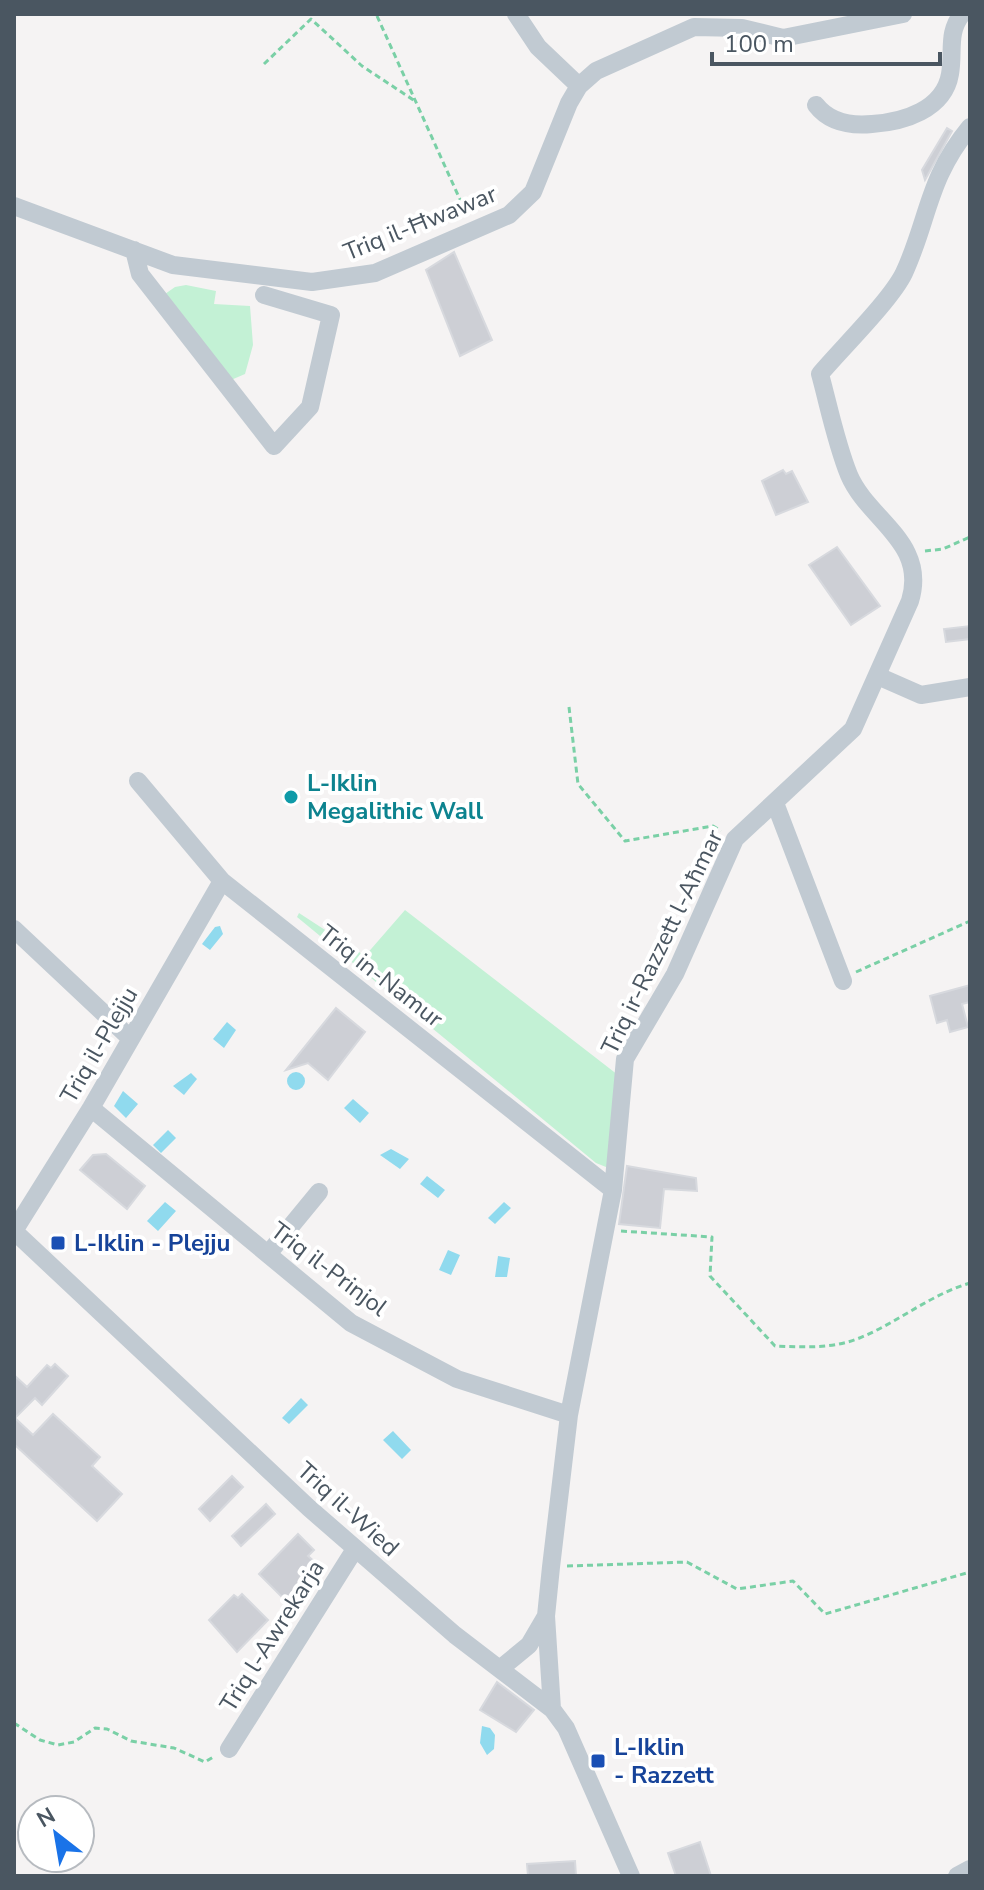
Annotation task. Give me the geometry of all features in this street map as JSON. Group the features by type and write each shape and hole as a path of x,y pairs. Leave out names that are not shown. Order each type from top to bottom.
{"street":[{"path":"516,14 538,47 579,86 596,71 694,27 742,28 783,38 903,14"},
{"path":"816,105 825,116 856,125 895,123 931,107 950,77 952,26 962,14"},
{"name":"Triq il-Ħwawar","path":"14,206 173,265 312,282 344,280 375,273 509,215 533,192 579,86"},
{"name":"Triq ir-Razzett l-Aħmar","path":"552,1709 546,1616 551,1567 569,1415 613,1190 625,1059 675,974 735,839 853,729 880,677 916,583 905,550 850,477 820,374 903,275 930,191 954,147 970,127"},
{"path":"134,250 140,274 274,446 310,407 331,315 264,295"},
{"path":"880,677 921,695 970,687"},
{"name":"Triq in-Namur","path":"138,781 222,881 613,1190"},
{"path":"775,803 843,981"},
{"name":"Triq il-Plejju","path":"14,1231 91,1108 222,881"},
{"path":"14,929 130,1038"},
{"name":"Triq il-Prinjol","path":"91,1108 351,1323 457,1379 569,1415"},
{"path":"268,1254 319,1192"},
{"name":"Triq il-Wied","path":"14,1231 355,1549 455,1635 552,1709 566,1728 631,1876"},
{"name":"Triq l-Awrekarja","path":"229,1749 355,1549"},
{"name":"Triq ir-Razzett l-Aħmar","path":"501,1668 529,1645 546,1616"},
{"name":"Triq il-Wied","path":"614,1843 619,1876"},
{"path":"957,1876 970,1869"}],"path":[{"path":"377,16 473,229"},
{"path":"264,64 311,19 362,66 415,101"},
{"path":"905,550 943,549 970,537"},
{"path":"14,542 14,550"},
{"path":"569,707 578,784 625,841 713,826 735,839"},
{"path":"843,981 859,970 970,921"},
{"path":"605,1230 712,1237 710,1276 775,1346 818,1348 857,1339 936,1294 970,1283"},
{"path":"551,1567 687,1562 737,1589 793,1581 825,1614 970,1572"},
{"path":"14,1723 40,1740 58,1745 74,1742 95,1728 107,1729 146,1745 174,1748 205,1762 229,1749"}],"green space":[{"path":"186,285 216,291 214,304 250,306 253,345 245,374 231,380 165,294 175,287"},
{"path":"405,910 618,1075 611,1169 596,1163 297,917 299,913 365,956"}],"water":[{"path":"220,926 223,934 210,950 202,944 215,927"},
{"path":"227,1022 236,1030 224,1048 213,1039"},
{"path":"292,1072 300,1072 305,1081 303,1088 292,1090 287,1085 287,1077"},
{"path":"191,1073 197,1079 184,1095 173,1086"},
{"path":"123,1091 138,1104 126,1118 114,1106"},
{"path":"353,1099 369,1113 360,1123 344,1108"},
{"path":"168,1130 176,1138 161,1153 153,1145"},
{"path":"391,1149 409,1159 400,1169 380,1155"},
{"path":"427,1176 445,1190 438,1198 420,1184"},
{"path":"165,1202 176,1211 158,1231 147,1221"},
{"path":"504,1202 511,1208 495,1224 488,1218"},
{"path":"448,1250 460,1255 451,1275 439,1270"},
{"path":"498,1256 510,1258 507,1277 495,1277"},
{"path":"301,1398 308,1405 289,1424 282,1418"},
{"path":"393,1431 411,1450 402,1459 383,1440"},
{"path":"482,1726 490,1728 495,1735 494,1749 487,1755 480,1743"}],"building":[{"path":"947,128 952,131 925,180 922,170"},
{"path":"454,252 492,340 460,356 426,270"},
{"path":"783,470 786,474 792,471 808,502 776,515 762,481"},
{"path":"837,547 880,606 851,625 809,565"},
{"path":"970,626 970,639 946,642 944,629"},
{"path":"970,985 970,1002 962,1004 968,1027 950,1032 947,1020 937,1023 930,996"},
{"path":"336,1008 365,1032 328,1080 308,1063 286,1070"},
{"path":"106,1154 145,1186 127,1209 80,1170 93,1155"},
{"path":"627,1166 696,1178 697,1191 664,1189 660,1228 619,1224"},
{"path":"55,1364 68,1376 42,1405 35,1398 15,1418 33,1435 53,1414 100,1457 92,1466 122,1494 97,1521 14,1444 14,1375 27,1387 47,1365 51,1368"},
{"path":"232,1476 243,1487 210,1521 199,1509"},
{"path":"266,1504 275,1514 241,1546 232,1536"},
{"path":"298,1534 314,1550 308,1556 315,1562 308,1570 312,1574 286,1601 259,1574"},
{"path":"242,1594 268,1620 237,1652 209,1620 234,1595 238,1598"},
{"path":"497,1682 534,1710 516,1732 480,1710"},
{"path":"700,1842 711,1876 676,1876 668,1853"},
{"path":"575,1861 576,1876 528,1876 527,1864"}],"place":[{"name":"L-Iklin Megalithic Wall","path":"291,797"},
{"name":"L-Iklin - Plejju","path":"58,1243"},
{"name":"L-Iklin - Razzett","path":"598,1761"}]}
